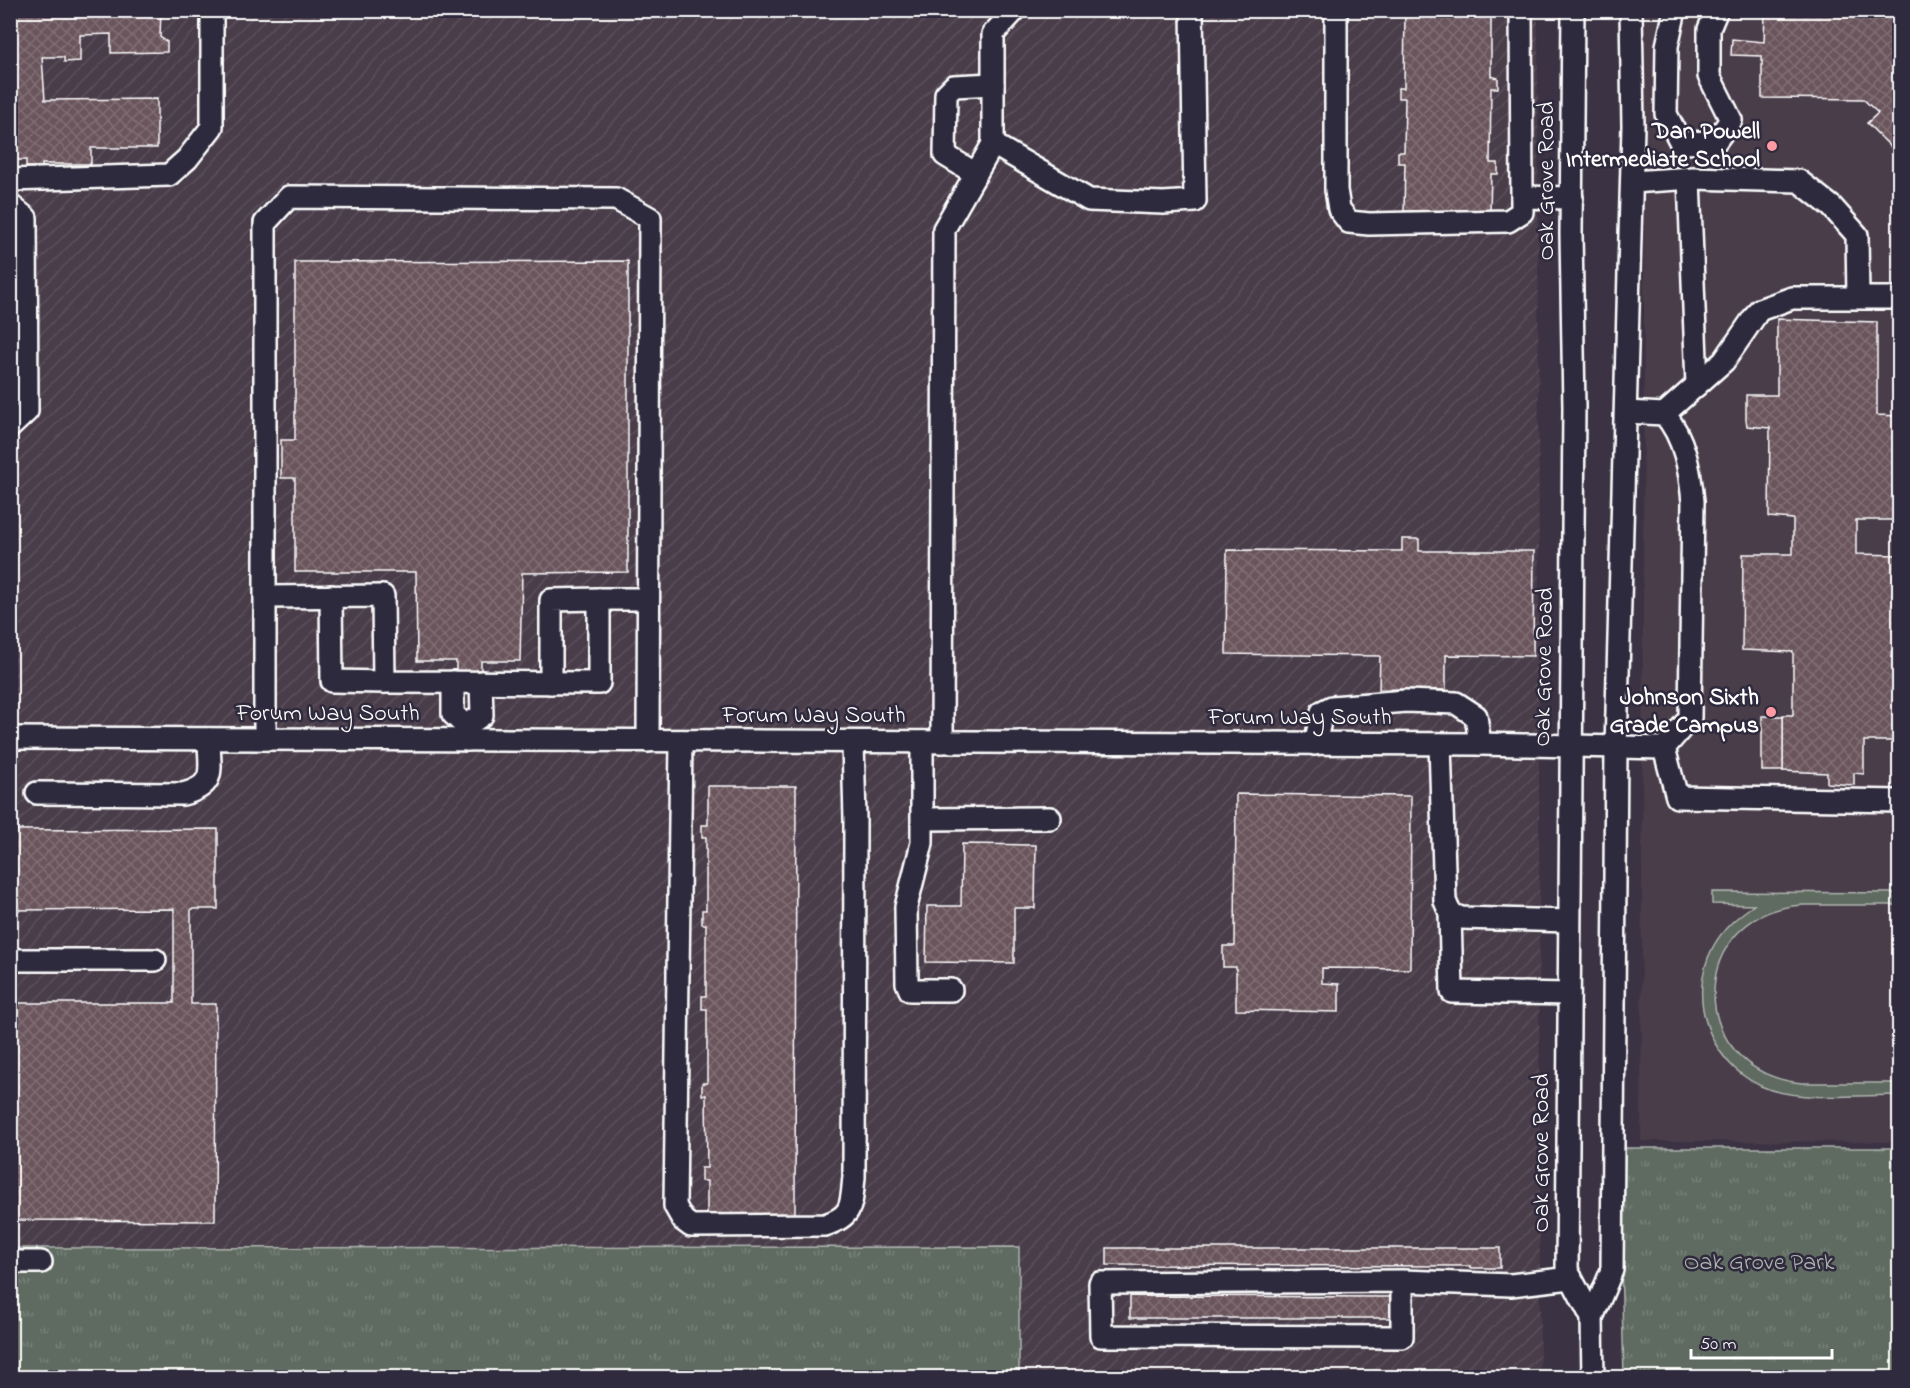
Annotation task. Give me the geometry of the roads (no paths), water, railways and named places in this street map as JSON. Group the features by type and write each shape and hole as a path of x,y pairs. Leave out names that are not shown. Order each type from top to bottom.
{"street":[{"path":"10,180 169,175 187,159 212,127 212,10"},
{"path":"951,990 910,990 907,983 906,907 922,843 932,742 944,229 993,144 993,34 1015,10"},
{"path":"993,144 1089,200 1163,203 1195,201 1192,10"},
{"path":"1336,10 1336,190 1339,209 1350,222 1369,224 1508,221 1522,212 1521,10"},
{"name":"Oak Grove Road","path":"1573,10 1574,407 1567,1270 1592,1318"},
{"name":"Oak Grove Road","path":"1593,1377 1592,1318 1612,1270 1616,747 1632,182 1631,10"},
{"path":"1675,10 1667,46 1666,114 1681,143 1715,142 1731,120 1710,76 1710,29 1717,10"},
{"path":"976,174 945,155 946,93 954,86 993,84"},
{"path":"1689,179 1697,385"},
{"path":"1632,182 1689,179 1799,181 1832,207 1857,235 1858,297"},
{"path":"264,739 264,223 289,197 300,197 616,199 650,218 648,741"},
{"path":"1522,197 1572,198"},
{"path":"10,205 26,218 27,366 27,411 10,428"},
{"path":"1626,412 1664,414 1724,361 1759,310 1792,298 1899,298"},
{"path":"1664,414 1672,423 1689,465 1693,501 1690,718 1664,748 1677,796 1899,801"},
{"path":"331,596 332,681 384,682 599,682 599,599"},
{"path":"265,597 383,596 384,682"},
{"path":"551,682 551,600 648,599"},
{"path":"453,682 453,714 467,733 482,715 482,682"},
{"path":"1315,744 1322,712 1332,707 1406,701 1456,703 1476,716 1480,744"},
{"name":"Forum Way South","path":"10,738 264,739 467,733 648,741 1480,744 1664,748"},
{"path":"37,793 183,794 198,790 206,785 209,777 209,739"},
{"path":"681,741 675,1206 683,1220 691,1226 825,1225 840,1220 850,1208 854,1129 853,742"},
{"path":"1440,744 1445,901 1450,913 1452,992 1569,994"},
{"path":"923,819 1050,818"},
{"path":"1450,913 1461,918 1569,921"},
{"path":"10,960 155,960"},
{"path":"10,1262 41,1262"},
{"path":"1402,1281 1402,1336 1101,1336 1100,1282 1402,1281 1511,1285 1571,1278"}],"place":[{"name":"Dan Powell Intermediate School","path":"1772,146"},
{"name":"Johnson Sixth Grade Campus","path":"1771,712"}],"park label":[{"name":"Oak Grove Park","path":"1759,1263"}]}
